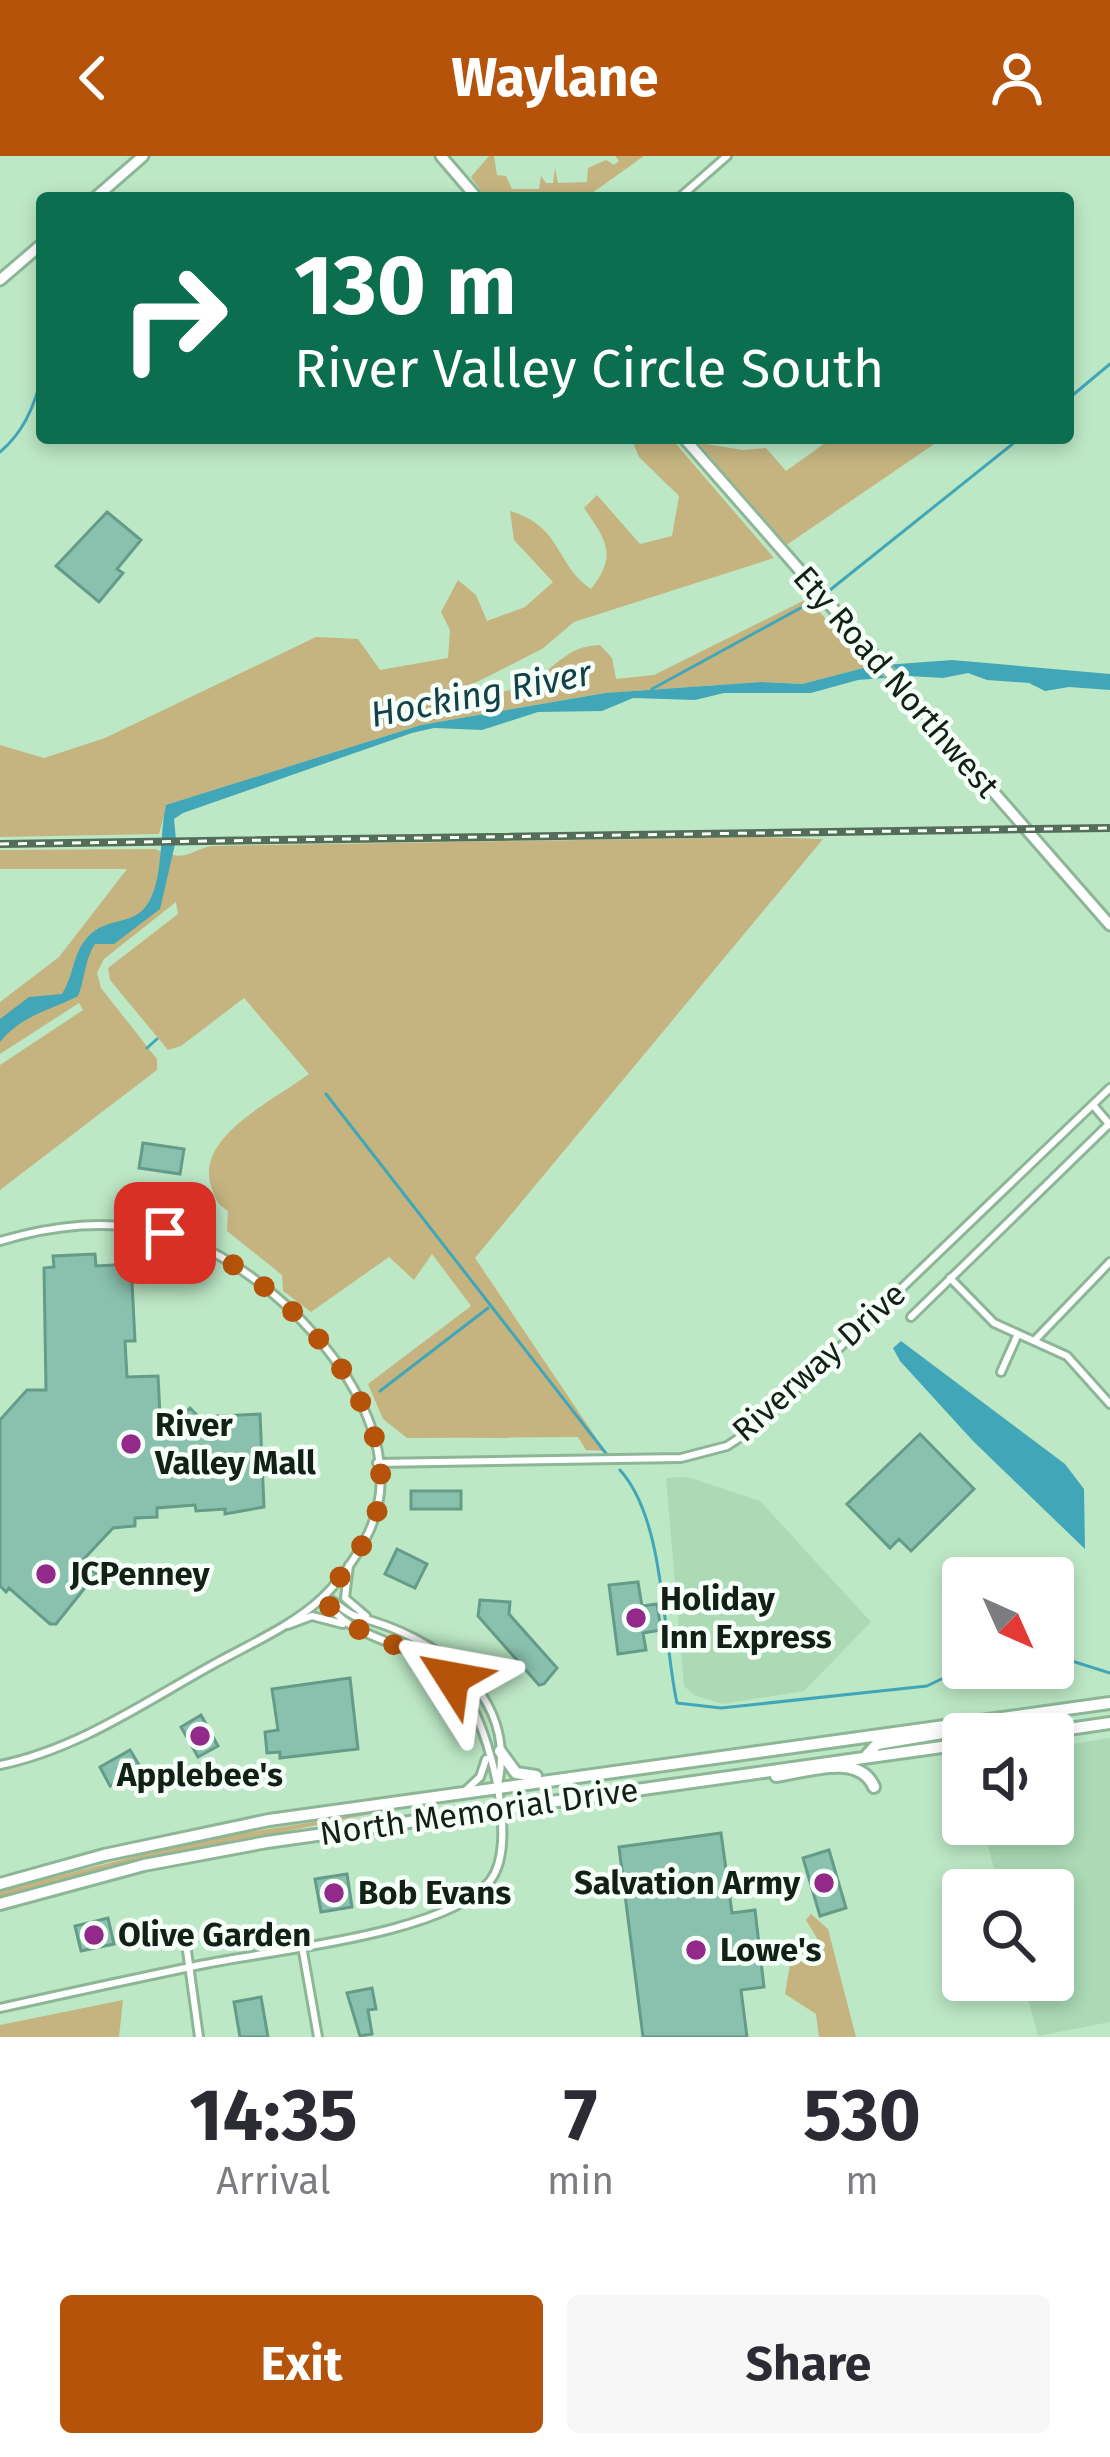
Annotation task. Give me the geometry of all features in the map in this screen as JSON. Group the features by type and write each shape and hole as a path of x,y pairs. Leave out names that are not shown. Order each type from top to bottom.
{"main road":[{"name":"North Memorial Drive","path":"1039,1713 1110,1703"},
{"path":"1074,1728 1110,1723"},
{"name":"North Memorial Drive","path":"0,1884 222,1828 942,1726"},
{"path":"867,1755 877,1744 942,1733"},
{"name":"North Memorial Drive","path":"0,1904 167,1860 374,1824 942,1746"},
{"name":"North Memorial Drive","path":"500,1751 521,1776 545,1779"},
{"path":"731,1776 766,1777 851,1766 866,1772 874,1787"}],"street":[{"path":"102,192 143,156"},
{"path":"441,156 472,192"},
{"path":"686,192 727,156"},
{"path":"0,280 36,249"},
{"name":"Ety Road Northwest","path":"689,444 1110,925"},
{"name":"Riverway Drive","path":"377,1463 674,1458 711,1452 743,1438 1110,1088"},
{"path":"910,1317 1110,1124 1093,1104"},
{"path":"0,1240 62,1226 131,1226 177,1236 227,1258 269,1291 338,1364 363,1407 377,1463 378,1507 349,1565 323,1597 284,1625 75,1740 0,1765"},
{"path":"1034,1342 1110,1262"},
{"path":"1102,1269 1110,1276"},
{"path":"950,1278 994,1323 1077,1365 1110,1404"},
{"path":"1001,1372 1017,1336"},
{"path":"349,1565 345,1598 368,1618"},
{"path":"323,1597 352,1615 418,1636 459,1666 488,1708 500,1751 497,1788"},
{"path":"0,2008 381,1931 480,1893 501,1861 500,1810 471,1706 446,1672 422,1654 336,1617 323,1597"},
{"path":"284,1625 312,1616 350,1625"},
{"path":"463,1793 480,1777 487,1756"},
{"path":"185,1936 199,2037"},
{"path":"302,1946 318,2037"}],"shaded area":[{"path":"494,156 497,175 506,176 512,189 539,189 541,176 553,183 555,168 558,183 587,182 588,168 606,160 614,165 619,161 615,156 644,156 593,192 482,192 471,177"},
{"path":"634,444 676,444 774,558 574,622 542,649 445,698 522,686 589,646 600,645 612,658 616,679 654,675 807,599 871,666 802,684 761,682 605,693 421,725 167,805 159,834 0,837 0,745 44,758 105,738 316,637 358,639 380,670 448,658 450,630 441,612 458,580 476,595 487,621 525,607 553,582 514,540 510,511 540,526 591,589 606,557 603,539 584,508 597,495 640,544 672,536 679,496 639,457"},
{"path":"700,444 766,448 786,471 824,444 934,444 785,546"},
{"path":"823,839 475,1258 605,1451 586,1450 578,1437 407,1438 383,1419 368,1384 471,1306 432,1254 414,1280 389,1257 311,1312 283,1291 282,1275 227,1231 228,1211 217,1202 209,1171 214,1153 240,1122 309,1074 244,998 181,1046 168,1050 110,980 108,968 178,914 176,902 104,959 97,973 101,988 157,1059 157,1070 0,1190 0,1065 83,1010 79,1003 0,1054 0,1002 59,957 127,869 0,869 0,850 155,849 178,856 210,846"},
{"path":"688,1477 760,1501 871,1622 804,1691 722,1704 694,1695 684,1686 666,1478"},
{"path":"1110,1738 1110,2022 1038,2036 1029,2001 1074,2001 1074,1869 994,1869 988,1845 1074,1845 1074,1744"},
{"path":"380,1812 124,1865 0,1899 0,1891 203,1839"},
{"path":"811,1914 828,1929 856,2037 819,2037 816,2014 785,1994 790,1964 809,1959 817,1938 806,1920"},
{"path":"123,2000 119,2037 0,2037 0,2025"}],"water":[{"path":"952,660 1110,674 1110,690 1069,687 1045,691 1029,683 987,680 968,673 943,678 909,676 858,680 811,693 724,693 695,700 633,698 602,711 538,712 482,730 434,728 412,733 174,819 176,840 160,909 114,944 95,944 78,996 27,1020 0,1042 0,1019 29,997 62,994 88,936 146,906 158,872 166,805 421,725 605,693 761,682 802,684 871,666"},
{"path":"901,1341 1065,1464 1084,1489 1085,1549 973,1441 900,1361 893,1348"}],"building":[{"path":"107,512 141,540 117,569 123,573 99,602 56,566"},
{"path":"143,1143 184,1149 180,1174 139,1168"},
{"name":"River Valley Mall","path":"95,1254 96,1266 131,1264 135,1341 125,1341 127,1377 158,1376 161,1434 186,1432 185,1413 190,1408 199,1417 260,1414 264,1507 225,1514 225,1509 196,1511 195,1505 157,1508 157,1517 135,1518 135,1526 113,1528 82,1561 96,1574 56,1624 50,1624 9,1588 6,1592 0,1586 0,1420 27,1390 46,1390 44,1268 54,1267 53,1256"},
{"path":"920,1434 974,1489 911,1551 899,1539 890,1548 847,1504"},
{"path":"411,1491 461,1491 461,1509 411,1509"},
{"path":"397,1549 427,1564 415,1588 385,1574"},
{"name":"Holiday Inn Express","path":"638,1582 642,1606 657,1604 661,1630 643,1633 646,1650 618,1654 609,1585"},
{"path":"480,1600 510,1602 509,1614 557,1668 544,1684 539,1685 478,1616"},
{"path":"350,1678 358,1749 280,1758 280,1752 267,1753 265,1732 278,1730 272,1689"},
{"name":"Applebee's","path":"201,1715 218,1746 198,1757 181,1727"},
{"path":"130,1750 141,1768 110,1786 100,1767"},
{"name":"Lowe's","path":"721,1833 732,1913 755,1910 764,1987 741,1990 747,2037 643,2037 619,1847"},
{"name":"Salvation Army","path":"829,1850 846,1908 820,1916 803,1858"},
{"name":"Bob Evans","path":"347,1874 352,1907 321,1912 315,1879"},
{"name":"Olive Garden","path":"108,1918 114,1944 81,1951 75,1926"},
{"path":"372,1988 376,2009 368,2010 372,2034 360,2036 347,1993"},
{"path":"261,1997 268,2037 240,2037 234,2002"}],"waterway":[{"path":"1074,394 1110,364"},
{"path":"0,452 16,436 36,396"},
{"path":"825,594 1012,444"},
{"path":"652,689 817,599"},
{"path":"147,1048 157,1039"},
{"path":"326,1094 608,1456"},
{"path":"380,1391 488,1308"},
{"path":"620,1470 635,1492 654,1548 677,1703 721,1708 927,1686 942,1679"},
{"path":"1074,1662 1110,1673"}],"railway":[{"path":"0,844 1110,828"}],"place":[{"name":"River Valley Mall","path":"131,1444"},
{"name":"JCPenney","path":"46,1574"},
{"name":"Holiday Inn Express","path":"636,1618"},
{"name":"Applebee's","path":"200,1736"},
{"name":"Salvation Army","path":"824,1883"},
{"name":"Bob Evans","path":"334,1893"},
{"name":"Olive Garden","path":"94,1935"},
{"name":"Lowe's","path":"696,1950"}],"route":[{"path":"165,1233 210,1249 254,1277 338,1364 363,1407 380,1478 378,1507 369,1528 349,1565 323,1597 342,1622 422,1654 452,1678"}],"water label":[{"name":"Hocking River","path":"481,694"}]}
